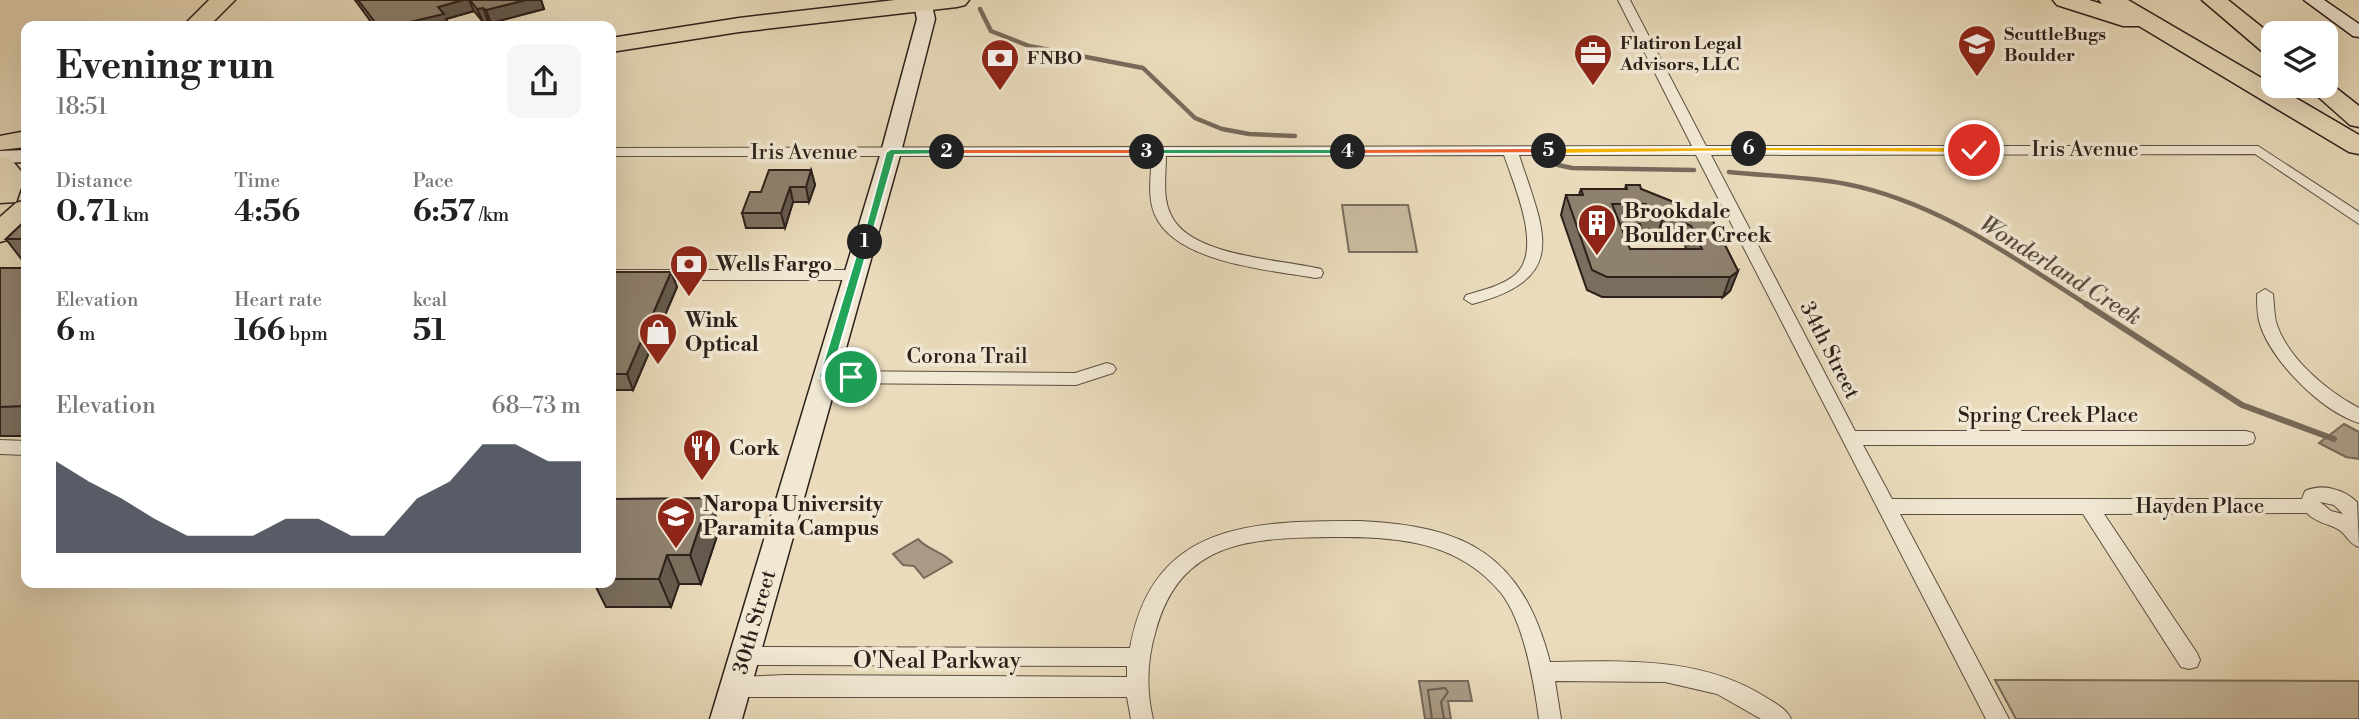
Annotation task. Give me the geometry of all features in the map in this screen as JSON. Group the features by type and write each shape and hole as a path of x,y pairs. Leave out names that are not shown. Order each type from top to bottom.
{"highway":[{"path":"200,21 223,0"},
{"path":"228,21 250,0"},
{"path":"616,34 849,0"},
{"path":"616,45 751,23 957,0"},
{"path":"2065,0 2116,15 2194,49"},
{"path":"2111,0 2359,146"},
{"path":"2214,0 2261,38"},
{"path":"2237,0 2262,21"},
{"path":"2338,82 2359,99"},
{"path":"2334,98 2359,119"},
{"path":"0,233 15,196 11,176 12,149"}],"main road":[{"path":"2313,0 2359,32"},
{"name":"30th Street","path":"726,719 891,152 926,19 922,2"}],"street":[{"name":"34th Street","path":"1624,0 1885,507 1998,719"},
{"name":"Iris Avenue","path":"616,152 2258,150 2359,219"},
{"path":"1159,152 1162,214 1182,237 1221,254 1315,273"},
{"path":"1472,299 1492,295 1513,285 1532,266 1537,252 1536,237 1510,152"},
{"path":"616,275 855,275"},
{"path":"2265,294 2268,321 2283,352 2348,415"},
{"name":"Corona Trail","path":"825,377 1076,379 1107,369"},
{"name":"Spring Creek Place","path":"1850,438 2246,438"},
{"path":"0,447 21,448"},
{"name":"Hayden Place","path":"1885,507 2312,506 2310,499 2316,494 2336,497 2348,505 2355,515 2354,519 2345,522 2359,538"},
{"path":"2089,507 2189,660"},
{"path":"1142,719 1138,687 1139,657 1146,616 1157,592 1180,566 1213,544 1246,533 1274,529 1396,529 1433,537 1459,548 1483,563 1509,588 1527,618 1550,719"},
{"name":"O'Neal Parkway","path":"745,656 1139,657"},
{"path":"1540,672 1670,671 1702,678 1733,690 1780,719"},
{"name":"O'Neal Parkway","path":"736,687 1138,687"}],"shaded area":[{"path":"1342,205 1408,205 1417,252 1349,252"},
{"path":"1995,680 2359,681 2359,719 2016,719"}],"water":[{"path":"2344,424 2359,432 2359,459 2346,457 2319,443"},
{"path":"918,539 952,562 924,578 914,566 903,565 893,554"},
{"path":"1419,681 1468,681 1472,701 1448,701 1451,719 1425,719"}],"building":[{"path":"358,0 463,0 438,7 444,14 414,21 374,21"},
{"path":"470,0 526,0 486,10 477,9"},
{"path":"769,170 811,170 806,187 790,187 781,213 742,213 750,192 761,192"},
{"path":"1626,185 1640,185 1641,189 1711,217 1738,271 1730,277 1607,277 1592,270 1566,195 1583,195 1581,189 1627,189","holes":["1612,204 1646,204 1649,214 1662,220 1672,217 1691,226 1702,249 1630,249"]},
{"path":"21,225 21,239 6,239"},
{"path":"0,268 21,268 21,406 0,407"},
{"path":"616,272 671,272 627,374 616,374"},
{"path":"709,498 690,555 667,555 659,579 616,579 616,499"}],"waterway":[{"name":"Wonderland Creek","path":"980,9 991,31 1029,46 1143,68 1195,118 1222,129 1249,134 1295,136"},
{"name":"Wonderland Creek","path":"1558,165 1572,168 1694,170"},
{"name":"Wonderland Creek","path":"1729,172 1803,178 1880,192 1973,233 2089,306"},
{"name":"Wonderland Creek","path":"2086,304 2242,405 2334,439"}],"place":[{"name":"ScuttleBugs Boulder","path":"1977,78"},
{"name":"Flatiron Legal Advisors, LLC","path":"1593,87"},
{"name":"FNBO","path":"1000,92"},
{"name":"Brookdale Boulder Creek","path":"1597,257"},
{"name":"Wells Fargo","path":"689,298"},
{"name":"Wink Optical","path":"658,366"},
{"name":"Cork","path":"702,482"},
{"name":"Naropa University Paramita Campus","path":"676,550"}],"route":[{"path":"851,377 825,377 891,152 1974,150"}]}
